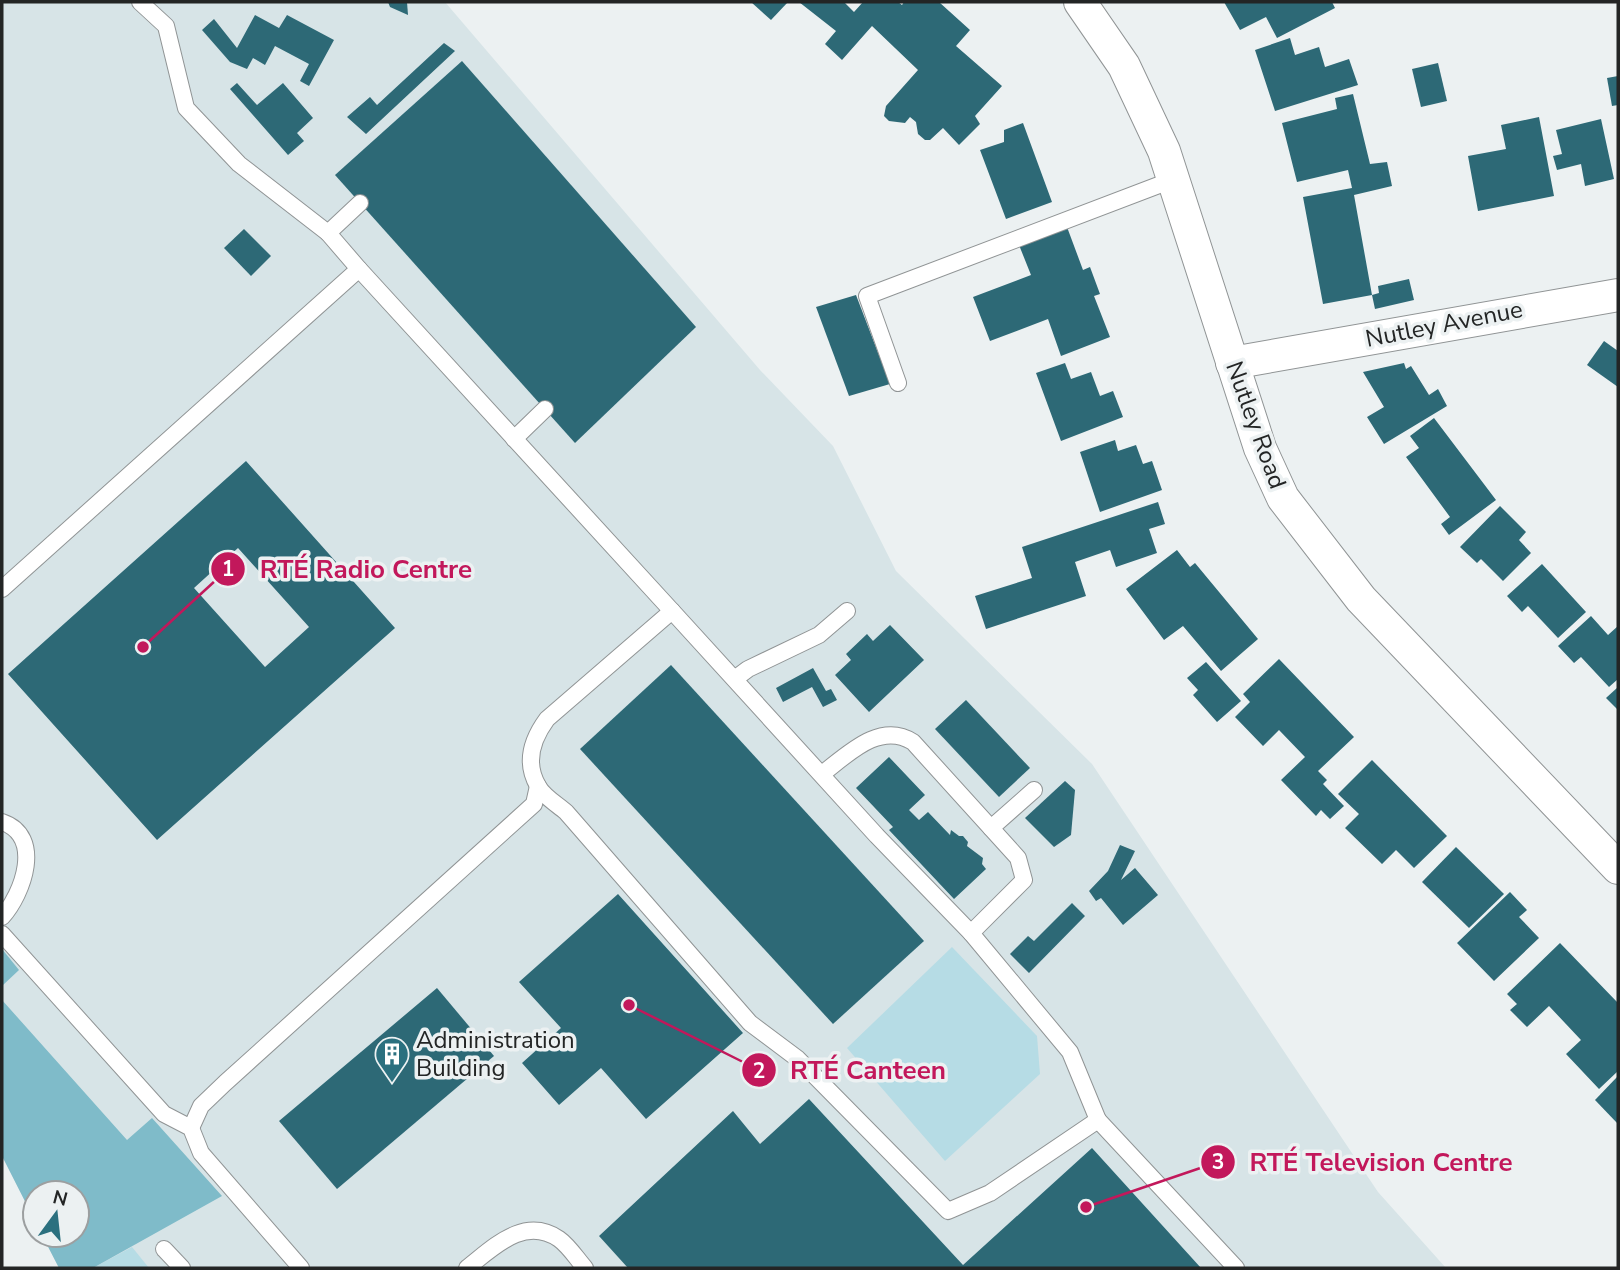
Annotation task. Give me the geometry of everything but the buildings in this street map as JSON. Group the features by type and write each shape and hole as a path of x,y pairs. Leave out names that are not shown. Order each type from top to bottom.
{"street":[{"name":"Nutley Road","path":"1083,6 1124,66 1164,151 1208,279 1260,448 1283,498 1335,570 1618,868"},
{"name":"Nutley Avenue","path":"1232,363 1511,311 1618,295"}],"lane":[{"path":"140,2 166,26 186,108 239,164 328,233 514,439 971,933 1070,1052 1098,1120 1236,1268"},
{"path":"898,383 867,296 1172,180"},
{"path":"328,233 360,203"},
{"path":"2,589 359,269"},
{"path":"514,439 545,409"},
{"path":"191,1128 201,1106 225,1083 534,804 538,786 532,765 533,739 547,719 673,611"},
{"path":"736,678 748,669 819,635 847,611"},
{"path":"822,774 861,744 885,734 900,734 913,742 1018,858 1024,880 971,933"},
{"path":"538,786 566,812 750,1023 798,1059 948,1211 990,1193 1098,1120"},
{"path":"991,828 1034,790"},
{"path":"2,822 10,825 15,832 28,862 20,892 2,917"},
{"path":"2,934 164,1114 191,1128 201,1153 292,1265"},
{"path":"467,1268 506,1238 524,1230 542,1232 559,1240 585,1268"},
{"path":"164,1249 182,1268"}],"shaded area":[{"path":"2,2 445,2 760,370 833,446 896,571 1092,764 1378,1192 1446,1268 59,1268 49,1249 91,1249 91,1179 21,1179 21,1193 2,1156"},
{"path":"952,947 1037,1036 1040,1074 945,1161 847,1048"},
{"path":"2,949 19,970 2,986"},
{"path":"2,1000 127,1140 152,1118 222,1196 93,1268 59,1268 49,1249 91,1249 91,1179 21,1179 21,1193 2,1156"},
{"path":"132,1247 149,1268 93,1268"}],"place":[{"name":"RTÉ Radio Centre","path":"143,647"},
{"name":"RTÉ Canteen","path":"629,1005"},
{"name":"Administration Building","path":"392,1084"},
{"name":"RTÉ Television Centre","path":"1086,1207"}]}
